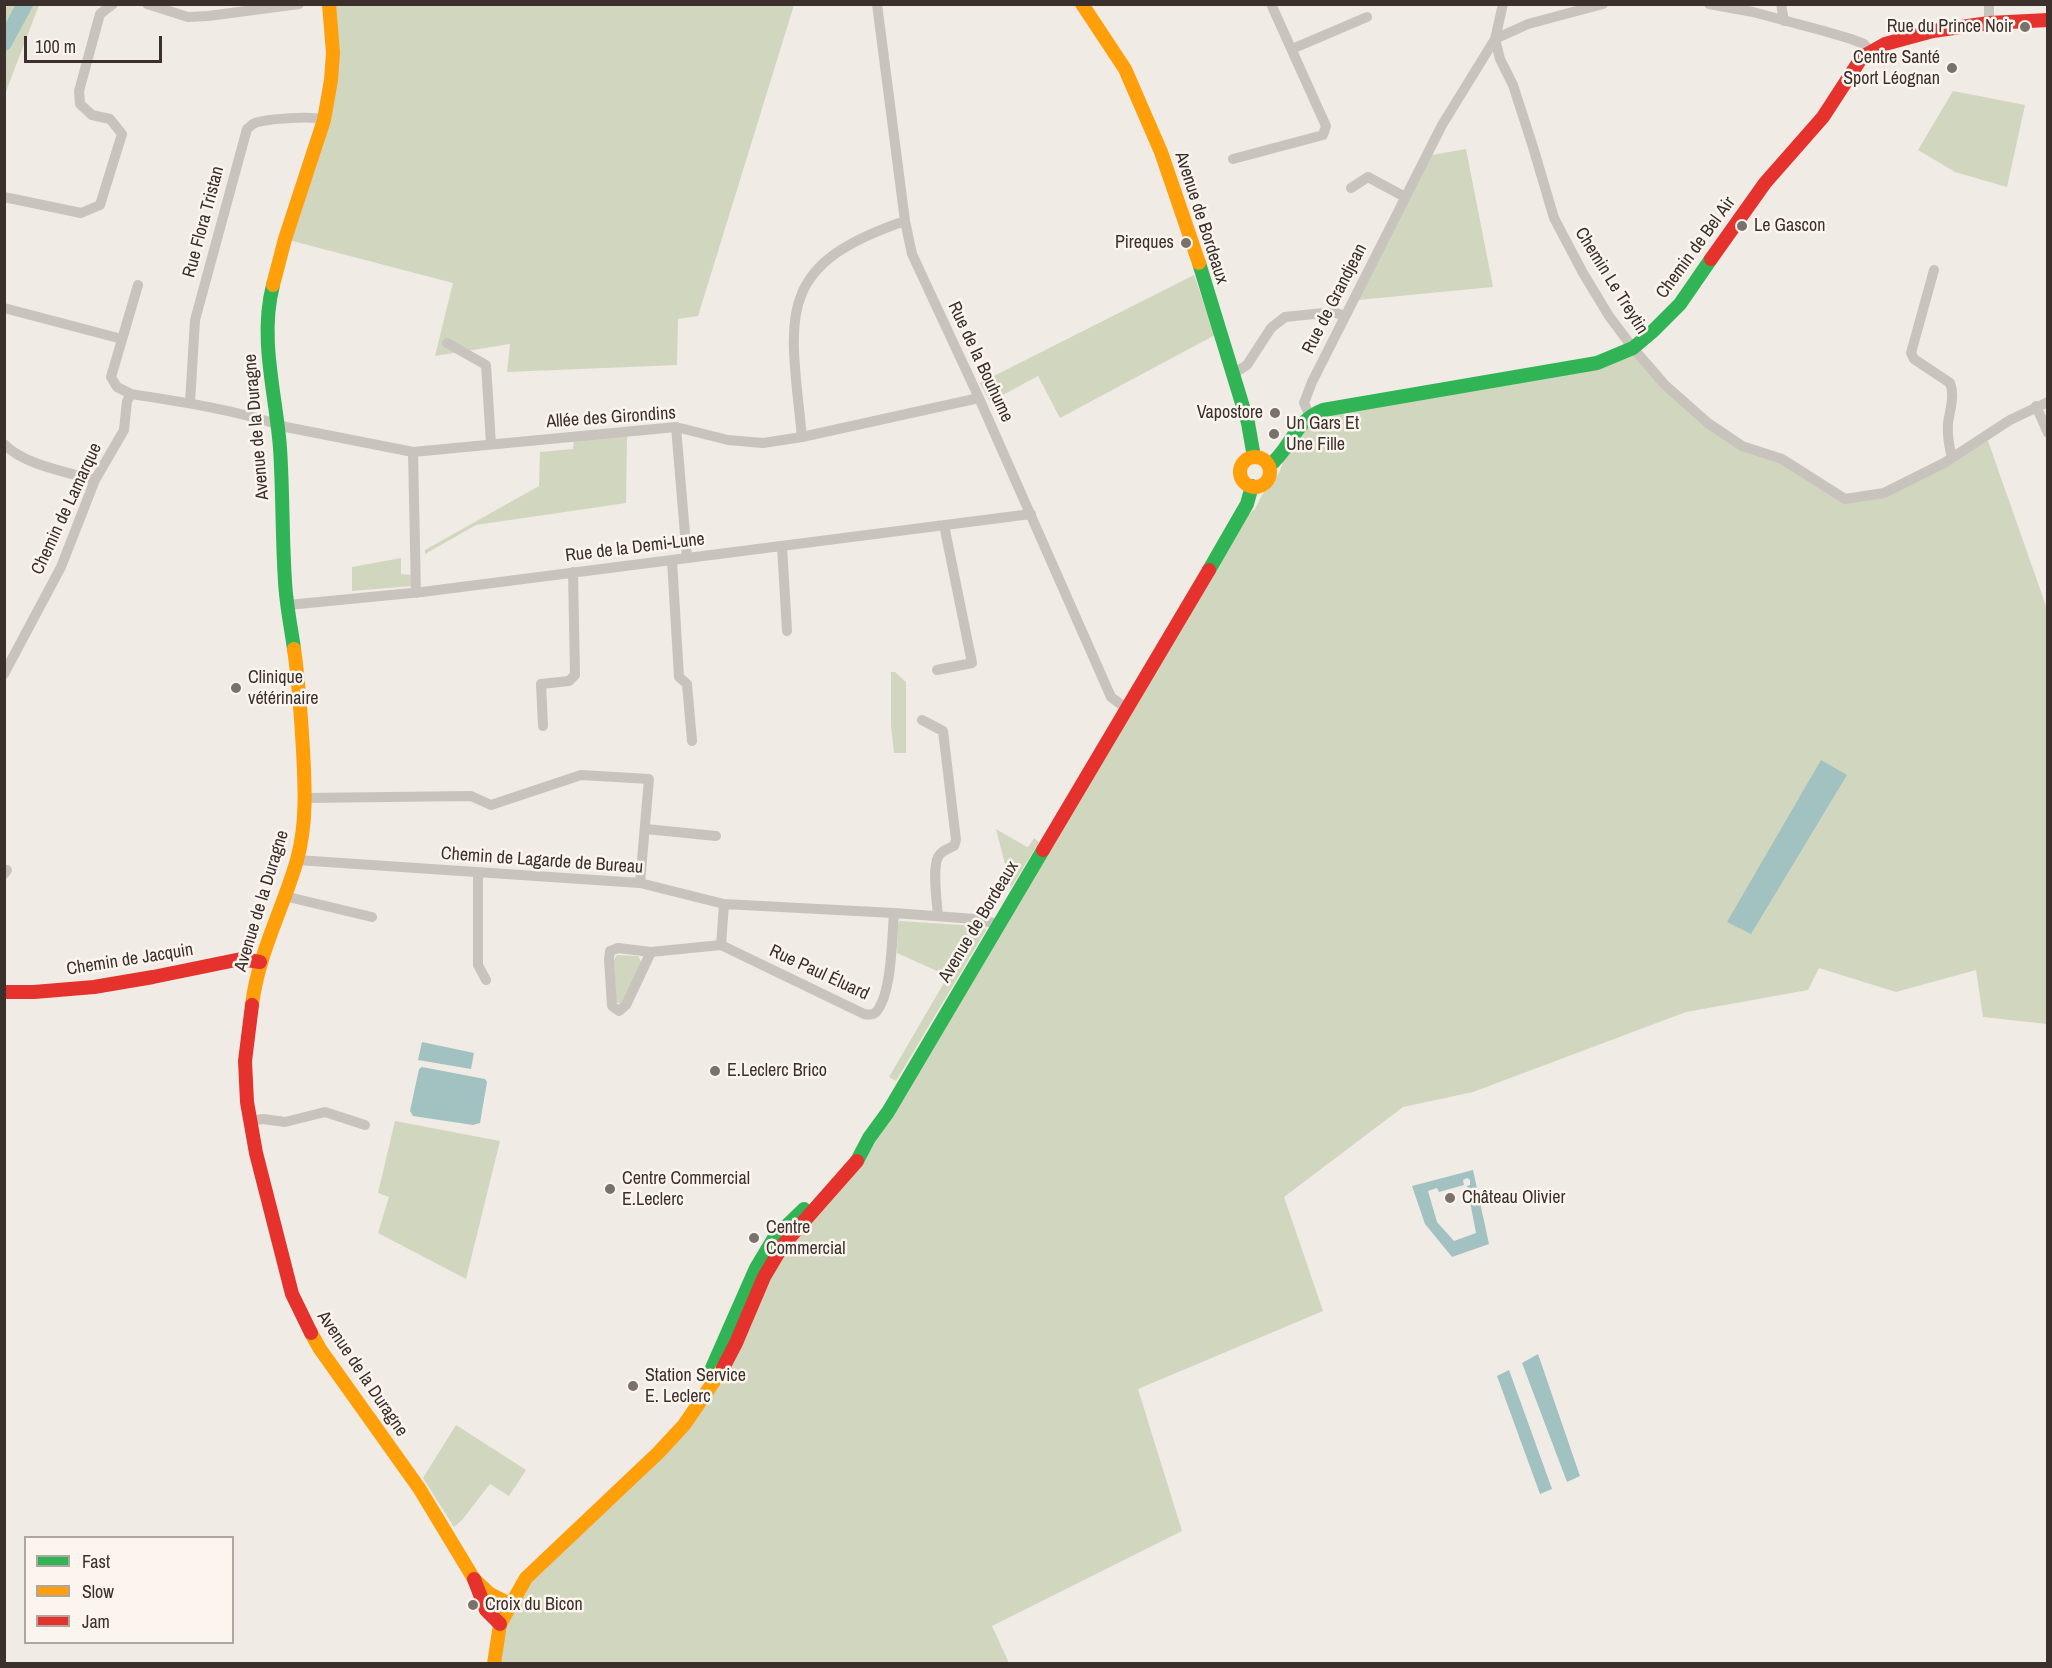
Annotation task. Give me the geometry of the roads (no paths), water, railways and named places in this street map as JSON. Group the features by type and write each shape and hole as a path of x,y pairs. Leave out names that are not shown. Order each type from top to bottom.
{"street":[{"path":"4,197 81,213 100,205 122,134 110,119 92,116 80,104 79,91 100,14 113,4"},
{"path":"147,4 188,17 299,4"},
{"name":"Avenue de la Duragne","path":"328,4 332,62 324,120 285,239 268,305 267,346 278,424 282,474 284,562 302,712 306,798 297,860 260,962 252,1002 245,1061 249,1121 289,1283 304,1321 320,1349 419,1488 474,1580 480,1601 493,1619 500,1624"},
{"name":"Rue de la Bouhume","path":"877,4 905,221 912,254 979,398 1111,697 1127,709"},
{"name":"Avenue de Bordeaux","path":"1082,4 1125,69 1144,109 1177,194 1248,423 1254,457"},
{"path":"1233,159 1323,135 1326,126 1271,4"},
{"name":"Rue de Grandjean","path":"1310,416 1304,399 1442,125 1496,39 1503,4"},
{"path":"1496,39 1528,24 1603,4"},
{"path":"1709,4 1753,12 1851,39 1864,44 1870,51"},
{"path":"1781,4 1784,21"},
{"path":"1989,4 1989,23"},
{"path":"1292,49 1367,17"},
{"name":"Chemin de Bel Air","path":"1269,466 1281,455 1295,431 1310,416 1337,406 1597,363 1633,348 1687,296 1765,183 1819,122 1862,57 1870,51 1900,39 1942,30 1989,23 2048,20"},
{"name":"Chemin Le Treytin","path":"1496,39 1500,59 1513,85 1554,218 1583,273 1609,316 1665,385 1708,423 1742,446 1782,459 1816,483 1845,499 1884,493 1952,458 2010,420 2048,402"},
{"name":"Rue Flora Tristan","path":"190,403 195,320 247,129 256,123 290,119 319,117 324,120"},
{"path":"1351,188 1368,177 1405,197"},
{"path":"802,437 793,330 800,296 814,272 840,250 860,238 905,221"},
{"path":"1934,270 1911,353 1914,358 1950,382 1953,389 1948,425 1948,444 1952,458"},
{"path":"138,285 111,377 117,387 131,394 190,403 278,424"},
{"path":"4,308 122,339"},
{"path":"1233,374 1247,364 1271,328 1285,317 1333,312 1345,316"},
{"path":"447,343 486,365 491,444"},
{"name":"Chemin de Lamarque","path":"4,674 61,567 95,480 124,430 127,401 131,394"},
{"name":"Allée des Girondins","path":"278,424 412,452 676,427 728,440 763,442 802,437 979,398"},
{"path":"2036,406 2048,433"},
{"path":"676,427 687,558"},
{"path":"4,444 14,453 50,467 95,480"},
{"path":"412,452 416,593"},
{"path":"1254,457 1263,459 1269,466 1270,474 1267,481 1260,486 1252,486 1244,482 1241,468 1245,461 1254,457"},
{"name":"Avenue de Bordeaux","path":"661,1449 684,1425 723,1366 736,1343 774,1258 856,1162 869,1138 888,1112 1239,519 1247,504 1252,486"},
{"name":"Rue de la Demi-Lune","path":"288,605 416,593 1031,514"},
{"path":"937,670 972,663 944,525"},
{"path":"782,546 787,632"},
{"path":"672,560 679,677 687,684 692,741"},
{"path":"543,726 541,684 569,681 575,675 573,572"},
{"path":"922,720 943,731 956,840 954,846 944,850 938,856 936,865 938,916"},
{"path":"306,798 471,796 491,805 581,775 649,779 640,883"},
{"path":"646,829 716,836"},
{"name":"Chemin de Lagarde de Bureau","path":"297,860 640,883 724,904 938,916 983,920 998,924"},
{"path":"478,873 478,965 486,980"},
{"path":"285,896 372,917"},
{"path":"651,952 626,1005 619,1011 612,1006 610,951 618,948 651,952 721,945 724,904"},
{"name":"Rue Paul Éluard","path":"721,945 864,1014 871,1015 877,1012 885,992 890,967 894,913"},
{"name":"Chemin de Jacquin","path":"4,992 121,982 241,959 260,962"},
{"path":"249,1121 263,1119 285,1122 324,1112 365,1125"},
{"path":"494,1664 500,1624 526,1578 661,1449 696,1402 723,1347 756,1268 774,1238 834,1180 869,1138"},
{"name":"Avenue de la Duragne","path":"474,1580 490,1594 510,1604"}],"water":[{"path":"1821,760 1847,775 1751,934 1727,922"},
{"path":"422,1042 474,1053 471,1069 418,1060"},
{"path":"422,1067 485,1079 487,1082 480,1123 473,1125 413,1116 410,1111 419,1069"},
{"path":"1473,1170 1489,1244 1452,1257 1425,1224 1412,1186","holes":["1467,1178 1470,1180 1470,1185 1467,1186 1476,1233 1454,1241 1437,1222 1428,1191 1437,1188 1439,1192 1464,1185 1463,1180"]},
{"path":"1538,1354 1580,1476 1567,1482 1522,1363"},
{"path":"1509,1370 1552,1489 1540,1494 1497,1376"}],"waterway":[{"path":"4,43 25,4"}],"place":[{"name":"Rue du Prince Noir","path":"2025,27"},
{"name":"Centre Santé Sport Léognan","path":"1952,68"},
{"name":"Le Gascon","path":"1742,226"},
{"name":"Pireques","path":"1186,243"},
{"name":"Vapostore","path":"1275,413"},
{"name":"Un Gars Et Une Fille","path":"1274,434"},
{"name":"Clinique vétérinaire","path":"236,688"},
{"name":"E.Leclerc Brico","path":"715,1071"},
{"name":"Centre Commercial E.Leclerc","path":"610,1189"},
{"name":"Château Olivier","path":"1450,1198"},
{"name":"Centre Commercial","path":"754,1238"},
{"name":"Station Service E. Leclerc","path":"633,1386"},
{"name":"Croix du Bicon","path":"473,1605"}]}
